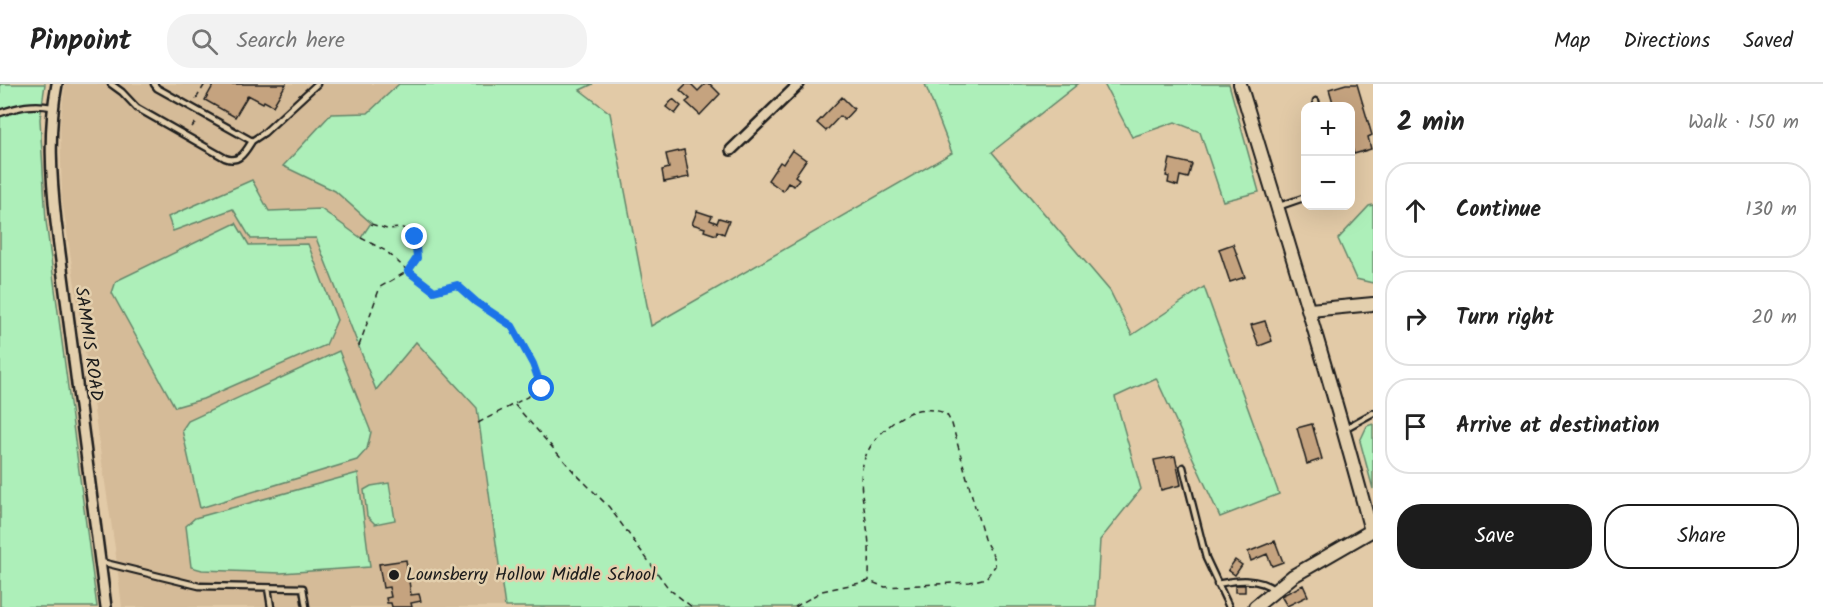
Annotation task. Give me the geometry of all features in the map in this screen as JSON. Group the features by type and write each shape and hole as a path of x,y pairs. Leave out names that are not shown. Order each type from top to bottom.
{"street":[{"name":"SAMMIS ROAD","path":"57,84 52,107 51,167 56,222 106,607"},
{"path":"731,150 799,84"},
{"path":"1240,84 1310,310 1372,533 1293,576 1255,607"},
{"path":"1310,310 1343,305 1373,304"}],"lane":[{"path":"111,84 137,108 232,161 240,158 252,141 264,133 317,84"},
{"path":"154,84 252,141"},
{"path":"0,113 38,104 52,107"},
{"path":"1277,207 1301,198"},
{"path":"1344,429 1373,413"},
{"path":"1183,466 1206,558 1229,607"},
{"path":"101,562 199,586 303,588 306,607"},
{"path":"1217,584 1248,580 1267,584 1275,590"},
{"path":"268,588 271,607"}],"path":[{"path":"196,99 205,84"},
{"path":"192,127 195,123"},
{"path":"359,346 380,287 408,271 417,258 415,237 403,228 387,229 371,224"},
{"path":"361,238 386,251 434,291 457,285 476,302 512,326 533,364 542,389 478,423"},
{"path":"514,404 574,472 609,507 669,589 692,607"},
{"path":"795,607 822,591 869,581 885,587 970,582 986,578 996,566 994,557 984,539 952,424 946,413 918,409 899,419 881,433 868,450 859,477 868,539 869,581"}],"shaded area":[{"path":"65,84 399,84 368,113 331,114 283,166 335,191 371,224 361,238 321,209 269,211 252,180 168,218 174,231 233,209 251,239 316,237 376,389 416,341 476,408 505,607 122,607 62,200 60,125"}],"green space":[{"path":"0,84 45,84 40,119 46,221 97,607 0,607"},
{"path":"399,84 593,84 580,90 610,113 651,326 952,153 925,84 1078,84 992,152 1110,291 1132,335 1204,287 1279,494 1220,517 1156,378 1115,397 1141,489 1100,540 1096,607 505,607 477,408 416,342 376,390 316,238 251,239 233,209 173,231 168,217 252,180 269,211 321,209 361,238 371,223 335,191 283,166 331,114 368,113"},
{"path":"1104,84 1229,84 1259,192 1223,201 1200,132 1175,122 1132,137"},
{"path":"1373,205 1373,283 1356,279 1338,239 1369,206"},
{"path":"236,223 249,245 308,244 337,320 326,345 203,399 175,407 112,293 116,281"},
{"path":"339,351 371,432 367,449 357,460 200,508 182,430 188,421"},
{"path":"1373,424 1373,489 1360,441 1367,426"},
{"path":"358,473 370,567 281,573 202,570 191,567 186,526 195,518"},
{"path":"389,483 395,520 375,524 367,516 364,490 371,486"}],"building":[{"path":"214,84 286,84 273,106 248,95 235,117 205,100"},
{"path":"686,84 691,84 698,91 705,84 710,84 720,94 700,115 686,102 690,99 680,90"},
{"path":"1346,84 1357,84 1372,135 1368,137 1371,149 1355,154 1355,102 1333,102 1329,89"},
{"path":"842,97 854,109 844,120 840,116 826,131 817,123"},
{"path":"673,99 681,106 675,114 666,107"},
{"path":"684,150 689,177 664,182 662,170 669,168 666,154"},
{"path":"792,150 806,160 795,176 799,179 794,186 788,183 783,191 768,180 780,162 783,164"},
{"path":"1170,159 1192,164 1188,178 1180,176 1178,186 1168,183 1169,177 1166,176"},
{"path":"697,211 712,216 710,220 717,223 719,218 729,221 724,234 717,231 716,235 692,224"},
{"path":"1233,244 1245,277 1230,282 1219,249"},
{"path":"1265,321 1272,341 1259,346 1251,325"},
{"path":"1312,424 1322,459 1307,464 1297,428"},
{"path":"1175,456 1181,485 1161,490 1154,460"},
{"path":"1275,541 1283,562 1272,566 1267,554 1251,561 1248,552"},
{"name":"Lounsberry Hollow Middle School","path":"406,560 411,595 419,594 421,601 411,603 412,607 392,607 391,603 387,603 386,598 391,597 389,587 383,588 379,564"},
{"path":"1235,560 1242,565 1235,575 1228,570"},
{"path":"1235,585 1245,585 1245,592 1235,592"},
{"path":"1303,585 1308,596 1287,606 1281,596"}],"place":[{"name":"Lounsberry Hollow Middle School","path":"394,575"}],"route":[{"path":"415,237 417,258 408,271 434,291 457,285 476,302 512,326 533,364 542,389"}]}
